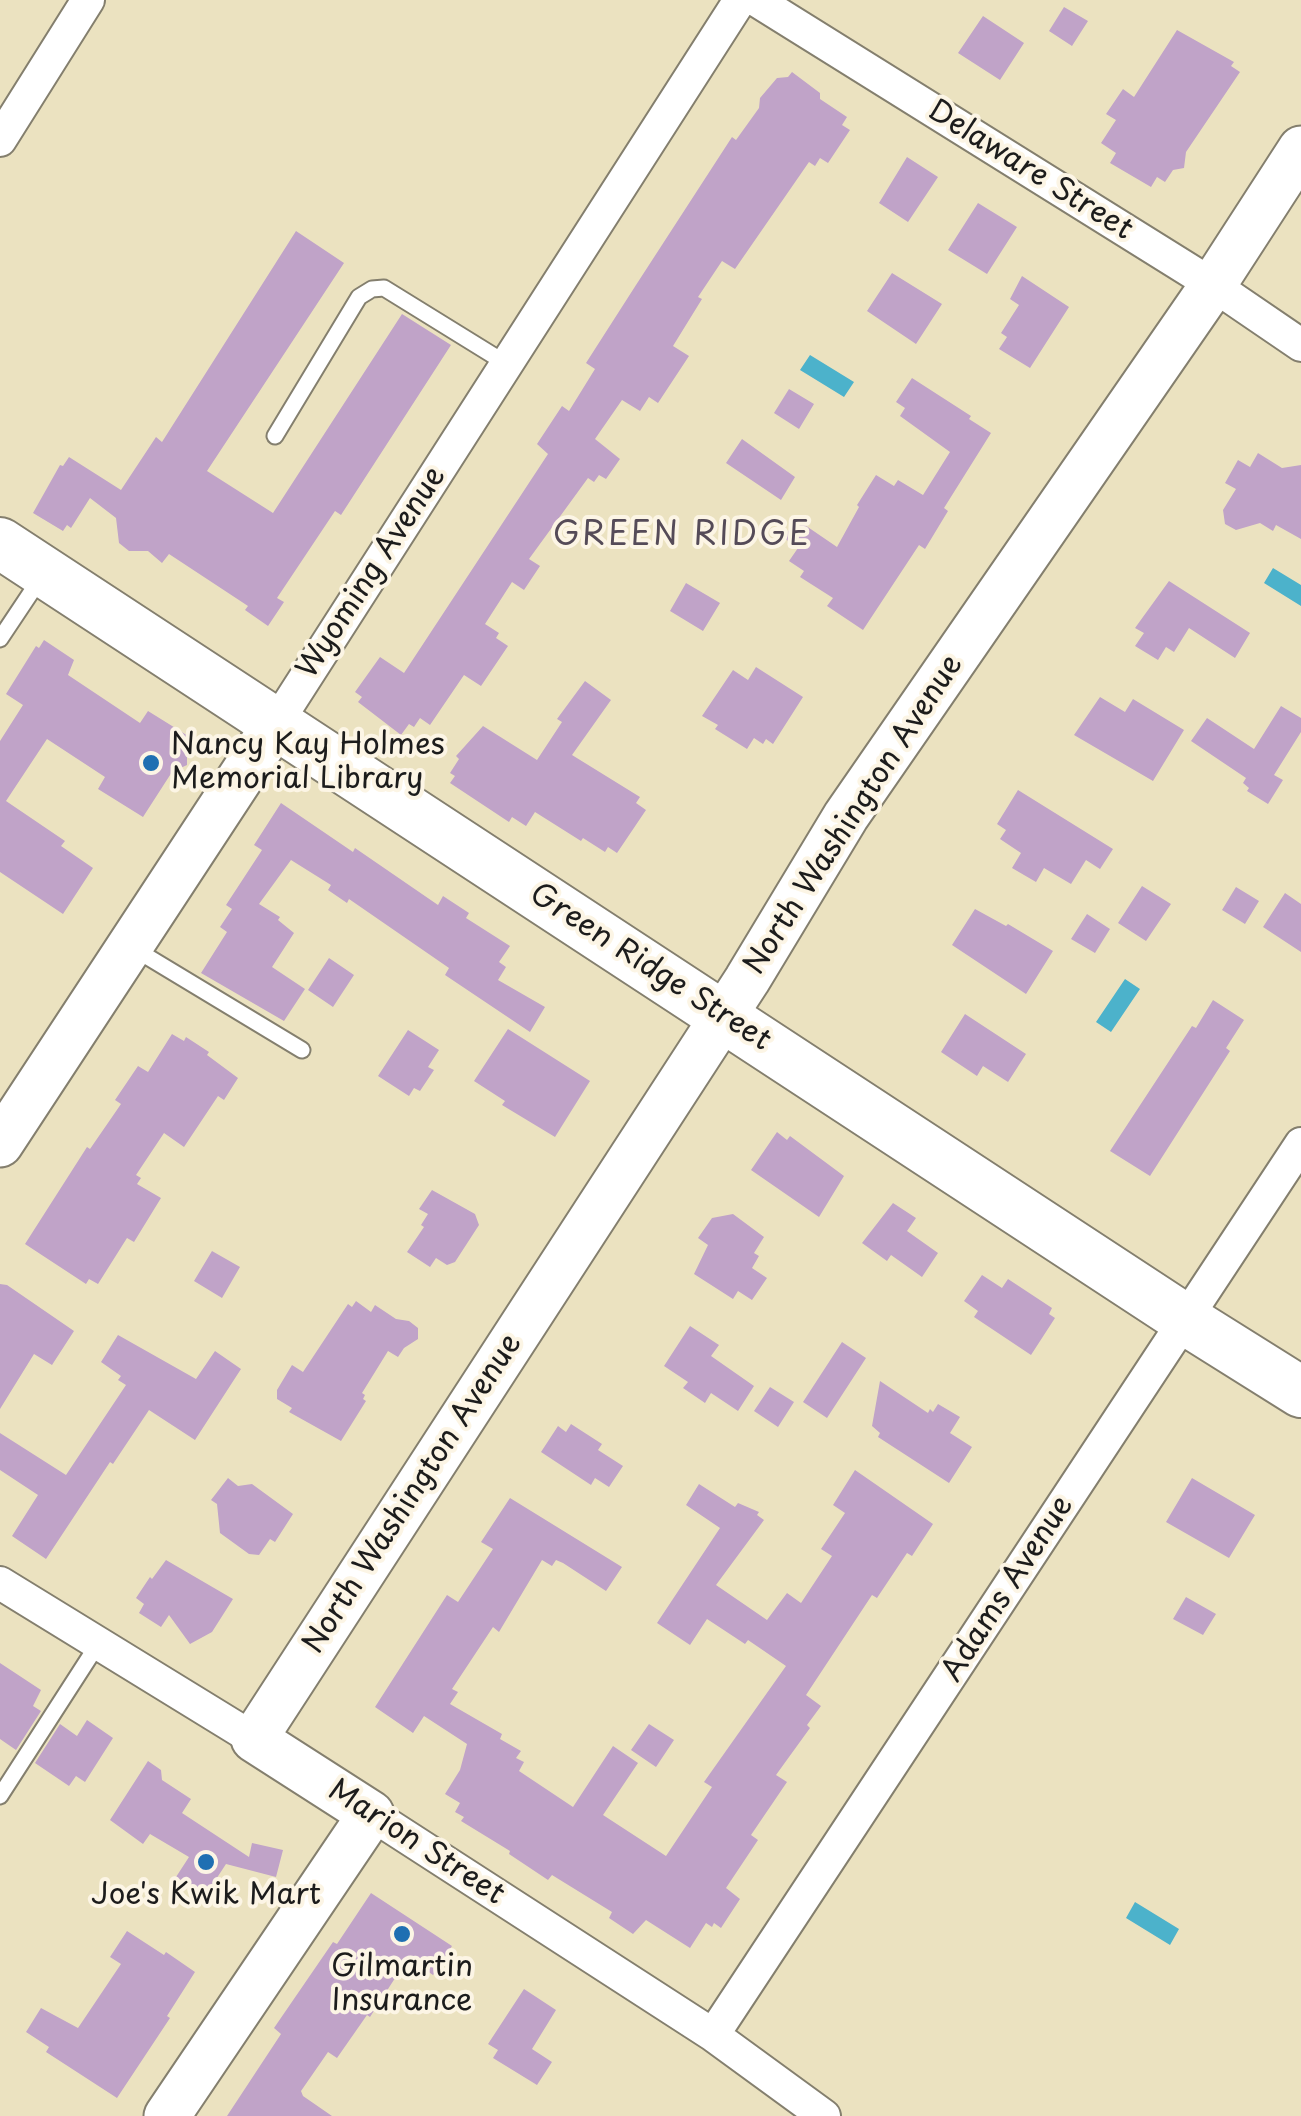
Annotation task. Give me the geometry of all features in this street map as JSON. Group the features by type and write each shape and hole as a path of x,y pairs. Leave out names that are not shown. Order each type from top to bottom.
{"main road":[{"name":"Green Ridge Street","path":"0,543 1301,1392"}],"street":[{"path":"0,140 88,0"},
{"name":"Wyoming Avenue","path":"0,1144 277,722 740,0"},
{"name":"Delaware Street","path":"756,0 1213,285 1301,345"},
{"name":"North Washington Avenue","path":"254,1739 723,1016 846,816 1213,285 1301,148"},
{"name":"Adams Avenue","path":"713,2034 1301,1144"},
{"name":"Marion Street","path":"0,1583 254,1739 713,2034 824,2116"},
{"path":"167,2116 371,1814"}],"lane":[{"path":"275,436 360,297 372,289 384,288 507,364"},
{"path":"0,639 45,572"},
{"path":"130,946 302,1050"},
{"path":"0,1796 98,1644"}],"water":[{"path":"810,355 854,382 844,397 800,370"},
{"path":"1273,568 1301,585 1301,606 1264,583"},
{"path":"1125,979 1140,989 1111,1032 1096,1022"},
{"path":"1135,1902 1179,1929 1170,1945 1126,1918"}],"building":[{"path":"1064,7 1088,21 1072,46 1049,31"},
{"path":"983,16 1024,43 1000,80 958,53"},
{"path":"1177,30 1234,62 1231,66 1240,72 1186,152 1184,168 1173,170 1165,182 1157,177 1151,187 1110,163 1116,153 1101,143 1116,120 1106,114 1123,89 1134,97"},
{"path":"792,72 820,93 820,99 847,117 842,125 850,130 828,163 820,158 815,166 809,162 735,269 722,261 673,346 689,356 658,403 649,397 640,411 622,400 595,439 620,459 606,479 599,475 594,482 588,478 529,559 540,566 524,590 512,582 485,624 499,633 496,638 508,646 481,686 464,675 430,725 420,718 401,735 358,702 362,697 355,692 380,657 404,673 548,454 537,444 562,406 569,411 595,369 586,363 636,285 732,137 736,140 759,108 760,98 777,78 788,77"},
{"path":"907,157 938,177 908,222 879,203"},
{"path":"978,203 1017,227 987,274 948,250"},
{"path":"296,231 344,263 207,471 273,513 402,314 451,345 341,515 335,511 277,598 284,602 268,626 245,610 248,606 169,554 162,563 148,551 129,551 119,543 116,518 90,498 71,528 67,525 63,531 33,513 60,465 69,457 121,490 156,437 162,442"},
{"path":"892,273 942,304 916,344 867,311"},
{"path":"1022,276 1069,307 1030,368 999,349 1007,337 1001,333 1019,305 1010,299"},
{"path":"912,378 991,433 944,508 948,511 925,549 919,545 863,630 827,606 833,598 800,577 804,571 789,561 798,548 784,538 796,519 837,547 876,475 894,486 898,480 923,495 950,452 900,416 905,408 896,402"},
{"path":"789,389 814,404 799,429 774,413"},
{"path":"742,439 795,477 781,500 726,463"},
{"path":"1258,453 1282,468 1301,465 1301,539 1276,525 1273,531 1260,523 1236,530 1225,524 1223,510 1236,489 1225,483 1238,460 1250,467"},
{"path":"1169,581 1250,633 1235,658 1189,628 1174,652 1166,647 1158,660 1135,646 1144,633 1135,628"},
{"path":"686,583 720,603 703,631 670,611"},
{"path":"44,640 74,660 68,675 140,723 148,711 193,739 187,748 187,765 172,772 143,817 98,789 105,777 47,739 6,801 65,841 61,846 93,868 63,914 0,872 0,741 23,705 6,694 36,646 39,648"},
{"path":"756,667 803,697 773,744 766,739 763,744 754,738 747,749 702,716 733,670 748,680"},
{"path":"585,681 611,700 572,755 640,797 636,803 646,810 617,853 608,847 605,852 583,838 581,841 535,812 526,826 512,817 509,822 450,783 455,776 450,773 459,759 456,756 483,726 537,760 562,722 557,719"},
{"path":"1100,697 1125,712 1133,699 1184,730 1153,781 1074,735"},
{"path":"1281,706 1301,718 1301,732 1274,775 1283,780 1268,804 1247,791 1249,788 1243,783 1246,778 1191,741 1207,718 1254,749"},
{"path":"1018,790 1113,849 1100,869 1086,860 1071,884 1044,868 1036,882 1012,868 1021,853 1000,839 1006,830 997,824"},
{"path":"281,803 438,905 443,896 469,913 466,918 510,946 499,962 506,967 498,980 545,1007 530,1032 445,975 449,968 349,899 347,903 328,890 331,885 291,860 259,904 280,917 278,920 294,933 272,967 305,989 284,1021 201,973 227,932 220,927 232,909 226,905 262,850 254,845"},
{"path":"1142,886 1171,904 1146,941 1118,923"},
{"path":"1236,887 1259,901 1245,924 1222,910"},
{"path":"1285,893 1301,904 1301,952 1263,927"},
{"path":"975,909 1053,951 1026,994 952,945"},
{"path":"1087,914 1110,929 1095,953 1071,939"},
{"path":"329,958 354,975 333,1007 308,990"},
{"path":"1213,1000 1244,1020 1226,1048 1230,1051 1150,1176 1110,1151"},
{"path":"965,1014 1026,1054 1008,1082 983,1066 977,1076 941,1052"},
{"path":"508,1029 590,1081 555,1137 502,1105 505,1101 474,1081"},
{"path":"408,1030 439,1050 428,1067 434,1070 420,1091 414,1088 409,1096 378,1076"},
{"path":"172,1034 184,1041 186,1037 209,1052 207,1055 238,1078 224,1100 218,1096 184,1147 164,1133 136,1175 141,1178 137,1184 161,1198 134,1242 127,1238 98,1284 89,1279 86,1284 25,1244 87,1147 90,1149 121,1104 115,1100 138,1066 148,1072"},
{"path":"777,1132 787,1140 790,1136 844,1176 819,1217 751,1170"},
{"path":"432,1190 475,1214 479,1225 455,1262 447,1265 436,1258 430,1267 407,1252 424,1227 421,1225 428,1214 419,1209"},
{"path":"893,1203 916,1218 907,1231 938,1253 922,1277 891,1255 887,1261 862,1243"},
{"path":"733,1214 764,1237 754,1253 759,1256 752,1268 767,1278 752,1300 738,1291 733,1299 694,1274 708,1245 698,1238 712,1218"},
{"path":"212,1251 240,1267 222,1298 194,1281"},
{"path":"982,1275 1002,1288 1008,1279 1052,1308 1049,1314 1055,1318 1031,1355 974,1317 978,1311 964,1301"},
{"path":"0,1284 74,1331 52,1365 34,1354 0,1409"},
{"path":"356,1301 371,1312 375,1305 396,1319 409,1321 418,1328 418,1339 398,1357 388,1351 362,1393 366,1401 341,1441 289,1412 292,1408 277,1399 277,1390 292,1365 303,1372 348,1304 352,1307"},
{"path":"690,1326 719,1345 711,1356 754,1386 738,1411 711,1393 705,1403 683,1388 688,1382 664,1366"},
{"path":"118,1335 196,1379 215,1351 241,1369 195,1440 149,1410 46,1559 12,1536 38,1495 0,1470 0,1433 66,1475 126,1385 118,1380 121,1376 101,1362"},
{"path":"842,1342 866,1358 827,1418 803,1402"},
{"path":"880,1381 928,1413 938,1404 960,1417 950,1433 972,1447 949,1483 878,1437 880,1433 872,1426"},
{"path":"770,1387 794,1402 778,1427 754,1411"},
{"path":"571,1424 602,1444 598,1450 623,1466 609,1487 595,1478 591,1485 541,1452 558,1426 566,1432"},
{"path":"855,1470 933,1524 912,1556 907,1553 877,1598 872,1595 806,1695 821,1706 776,1775 787,1782 751,1835 758,1840 726,1888 740,1899 721,1928 706,1923 690,1948 646,1920 633,1934 609,1918 612,1912 552,1875 548,1880 461,1821 464,1817 455,1812 460,1803 445,1794 460,1770 467,1744 424,1716 413,1733 375,1707 447,1595 458,1602 493,1549 481,1542 510,1498 622,1567 606,1591 563,1563 556,1560 552,1566 542,1560 499,1632 493,1627 452,1689 458,1692 450,1704 502,1734 500,1739 521,1751 516,1758 524,1762 519,1771 573,1807 613,1746 638,1763 603,1815 666,1856 712,1787 704,1782 786,1666 707,1619 690,1645 657,1623 720,1528 686,1505 699,1484 735,1507 738,1503 759,1512 757,1515 764,1520 716,1585 767,1620 787,1593 801,1603 832,1556 821,1549 845,1513 833,1505"},
{"path":"228,1478 238,1486 252,1484 293,1514 275,1542 270,1539 259,1555 249,1554 220,1533 217,1504 211,1500"},
{"path":"1192,1478 1255,1515 1229,1558 1166,1522"},
{"path":"166,1560 233,1599 212,1632 190,1644 169,1615 161,1627 139,1613 144,1604 136,1598"},
{"path":"1186,1597 1216,1614 1203,1635 1173,1619"},
{"path":"0,1663 41,1690 33,1706 41,1711 16,1750 0,1739"},
{"path":"87,1720 113,1738 85,1782 76,1776 69,1786 35,1763 60,1724 77,1736"},
{"path":"649,1724 674,1740 656,1767 631,1750"},
{"path":"148,1761 161,1770 162,1780 191,1799 182,1813 249,1857 252,1843 283,1850 276,1877 226,1864 205,1896 176,1877 189,1857 150,1834 143,1844 110,1820"},
{"path":"371,1893 452,1946 433,1975 408,1958 370,2017 367,2015 337,2058 328,2052 301,2091 332,2116 227,2116 281,2034 274,2028"},
{"path":"127,1931 195,1972 117,2098 46,2052 49,2047 26,2032 41,2008 78,2028 121,1964 110,1957"},
{"path":"524,1989 556,2010 532,2049 552,2062 537,2085 493,2058 498,2050 488,2044"}],"place":[{"name":"Nancy Kay Holmes Memorial Library","path":"151,763"},
{"name":"Joe's Kwik Mart","path":"206,1862"},
{"name":"Gilmartin Insurance","path":"402,1934"}],"district":[{"name":"GREEN RIDGE","path":"682,536"}]}
